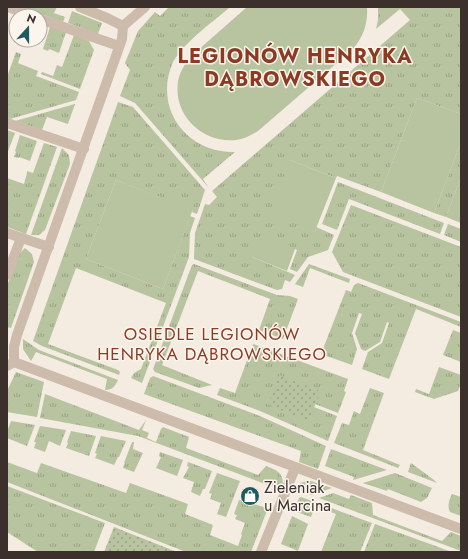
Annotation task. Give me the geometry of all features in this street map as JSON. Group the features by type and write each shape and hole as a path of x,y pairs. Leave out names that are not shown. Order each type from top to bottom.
{"street":[{"path":"80,7 123,26"},
{"path":"144,7 123,26 122,39 17,335 10,364 461,529"},
{"path":"48,21 119,46"},
{"path":"7,122 84,149"},
{"path":"7,232 49,247"},
{"path":"7,275 21,238"},
{"path":"261,552 295,468"}],"green space":[{"path":"22,7 57,7 54,13 65,17 63,22 48,17 48,8"},
{"path":"169,7 230,7 192,39 178,54 173,62 167,82 168,103 179,126 198,143 209,148 235,152 203,179 209,188 135,103 120,96 130,70 125,63 138,31 155,12 160,16"},
{"path":"247,7 367,7 367,18 363,34 353,49 258,131 247,137 236,140 223,140 211,137 200,131 191,123 184,113 179,102 177,90 179,77 189,58"},
{"path":"378,7 461,7 461,114 417,98 381,192 337,176 336,178 290,160 315,231 316,227 334,235 328,250 308,257 297,272 290,269 297,250 295,249 252,257 295,275 290,282 285,280 282,289 277,290 194,259 195,233 205,204 209,205 217,197 212,191 410,20 400,9 376,29"},
{"path":"72,11 102,23 98,34 68,23"},
{"path":"50,27 66,32 59,53 49,49 48,51 43,49 48,48 48,33"},
{"path":"74,35 89,41 94,50 80,89 41,74 42,72 53,76 57,65 62,67"},
{"path":"16,52 21,54 18,63 38,71 36,76 79,92 76,100 10,119 7,118 7,77"},
{"path":"417,98 461,114 461,142 434,213 381,192"},
{"path":"118,102 133,107 205,190 197,214 192,212 193,210 116,180 86,259 163,289 190,216 195,218 190,233 189,257 142,383 131,378 134,373 141,369 166,303 76,268 48,344 118,370 120,372 119,375 42,346 33,341"},
{"path":"75,104 68,124 47,117 42,130 15,121"},
{"path":"7,130 15,133 7,154"},
{"path":"20,135 37,141 30,161 19,157 14,157"},
{"path":"461,142 461,177 446,217 434,213"},
{"path":"44,143 57,147 26,234 7,227 7,178 24,184 27,171 33,173"},
{"path":"62,148 69,155 70,164 45,230 39,235 31,235"},
{"path":"290,160 336,178 315,231 269,213"},
{"path":"461,177 461,223 446,217"},
{"path":"116,180 193,209 163,289 86,259"},
{"path":"338,182 444,223 440,234 349,199 337,230 322,224"},
{"path":"351,205 461,247 461,317 343,272 332,252"},
{"path":"448,224 461,229 461,242 444,235"},
{"path":"260,236 295,249 287,271 252,257"},
{"path":"25,248 32,254 34,262 11,328 7,327 7,286 18,255"},
{"path":"194,264 277,295 290,296 298,299 283,339 259,330 270,299 198,271 162,365 212,385 199,388 155,372 153,369 192,265"},
{"path":"309,264 350,279 349,283 310,268 303,287 295,284"},
{"path":"358,283 461,322 461,327 416,309 389,379 362,369 368,352 382,343 389,323 387,322 380,342 365,351 361,349 355,333 362,314 359,313 352,333 357,349 352,365 321,354 346,290 351,292 354,285"},
{"path":"453,330 461,333 461,362 443,355"},
{"path":"23,339 39,350 118,380 113,387 105,390 107,379 36,352 31,361 23,349"},
{"path":"253,344 348,379 344,391 346,392 338,413 315,404 309,421 314,407 337,416 328,441 260,411 217,395 220,388 235,393"},
{"path":"439,367 461,375 461,383 458,391 434,399 415,392 416,389 429,394"},
{"path":"16,372 44,382 37,417 7,412 7,391"},
{"path":"279,375 320,391 309,421 268,405"},
{"path":"153,376 260,416 326,446 318,469 299,462 301,451 144,394 150,378"},
{"path":"370,388 384,393 363,450 400,465 398,468 334,443 342,423 349,425 354,411 360,414"},
{"path":"45,394 139,430 146,420 142,430 149,433 147,438 156,442 163,427 189,437 186,448 258,475 266,466 273,469 282,477 283,484 275,486 265,484 138,436 40,418"},
{"path":"11,421 35,425 27,446 7,438"},
{"path":"40,426 66,430 60,446 49,441 45,452 34,448 36,442 34,442"},
{"path":"71,431 96,436 89,456 66,448"},
{"path":"101,436 126,441 114,465 95,458 97,454 95,453"},
{"path":"132,442 134,442 133,449 143,453 134,472 123,468"},
{"path":"331,449 387,470 353,480 354,477 325,466"},
{"path":"160,452 183,460 177,476 156,468 161,457 159,456"},
{"path":"7,462 37,473 41,463 126,493 130,483 188,504 185,514 213,525 210,535 238,546 245,523 235,519 237,515 234,514 239,500 268,508 251,552 186,552 7,482"},
{"path":"188,462 212,471 205,489 203,489 200,496 191,492 194,482 183,478 189,467 187,466"},
{"path":"411,463 434,480 437,483 408,472"},
{"path":"217,473 240,481 226,517 217,514 221,503 210,499 212,494 209,493"},
{"path":"395,473 432,488 427,498 421,502 388,489 387,491 363,483"},
{"path":"307,481 332,488 312,495 296,489 300,483"},
{"path":"7,486 105,523 94,552 38,552 7,532"},
{"path":"333,493 349,499 351,495 372,503 373,515 442,541 451,532 461,536 461,551 319,498"},
{"path":"452,494 461,497 461,516 450,512 449,503"},
{"path":"301,497 372,523 360,552 321,552 336,514 315,506 311,517 294,511 299,498"},
{"path":"292,516 308,524 298,551 281,544"},
{"path":"375,524 452,552 364,552"},
{"path":"114,527 177,552 104,552"}],"place":[{"name":"Zieleniak u Marcina","path":"250,496"}],"district":[{"name":"LEGIONÓW HENRYKA DĄBROWSKIEGO","path":"295,68"},
{"name":"OSIEDLE LEGIONÓW HENRYKA DĄBROWSKIEGO","path":"212,344"}]}
